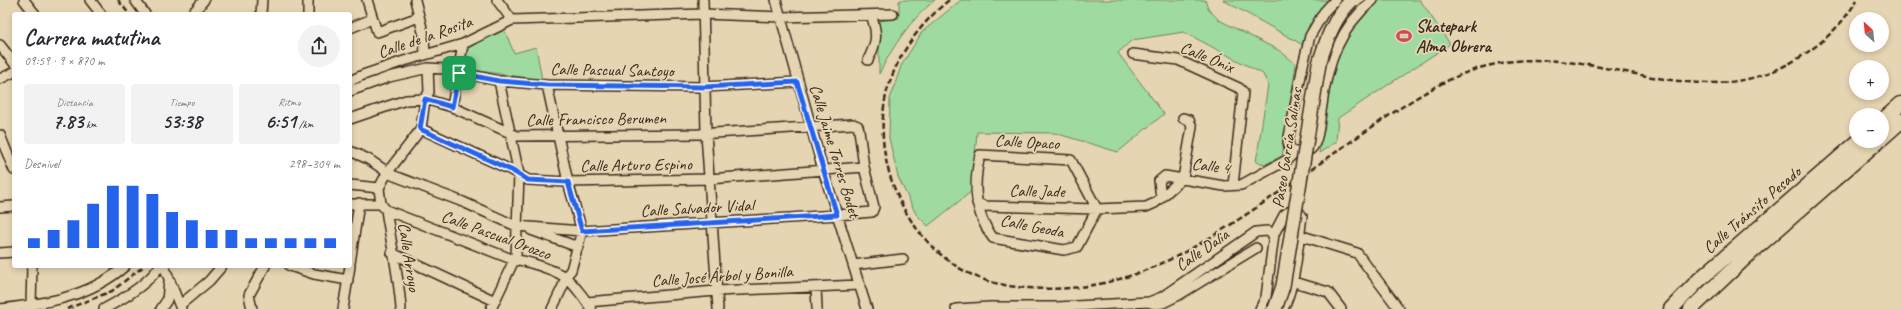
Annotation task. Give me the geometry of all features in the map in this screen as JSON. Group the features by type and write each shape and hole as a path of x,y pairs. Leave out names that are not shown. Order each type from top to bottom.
{"main road":[{"name":"Paseo García Salinas","path":"1269,309 1277,289 1299,145 1315,61 1324,32 1345,0"},
{"name":"Paseo García Salinas","path":"1275,309 1283,286 1319,64 1328,36 1343,9 1352,0"},
{"path":"1889,115 1901,104"},
{"path":"1889,132 1901,121"},
{"name":"Calle Tránsito Pesado","path":"1671,309 1699,280 1851,148"},
{"name":"Calle Tránsito Pesado","path":"1691,309 1747,256 1870,148"}],"street":[{"path":"24,0 33,12"},
{"path":"90,0 99,12"},
{"path":"134,0 143,12"},
{"path":"194,12 204,0"},
{"path":"262,0 262,12"},
{"path":"308,0 308,12"},
{"path":"367,0 377,32 420,17"},
{"path":"415,0 424,36 425,55"},
{"path":"497,0 512,20"},
{"path":"703,0 706,133 718,309"},
{"name":"Calle Jaime Torres Bodet","path":"776,0 810,128 867,309"},
{"path":"1335,0 1324,12 1310,36 1288,142 1290,149 1295,152 1311,150 1314,146 1320,120 1324,87 1334,53 1344,33 1354,18 1373,0"},
{"name":"Calle de la Rosita","path":"352,80 363,75 463,44 512,20 703,14 781,17 893,14"},
{"path":"868,60 875,46 877,36 871,15"},
{"path":"352,27 372,19"},
{"path":"452,107 463,44"},
{"path":"0,45 12,60"},
{"name":"Calle Ónix","path":"1133,54 1178,60 1239,88 1243,92 1233,185"},
{"path":"352,185 379,188 383,170 420,129 425,99 429,92 428,68"},
{"name":"Calle Pascual Santoyo","path":"352,90 389,77 428,68 444,69 499,81 547,85 704,87 797,82"},
{"path":"0,79 12,73"},
{"path":"392,253 493,305 516,256 520,226 519,174 499,81"},
{"path":"547,85 568,182 582,231 571,270 565,278 563,286 552,309"},
{"name":"Calle Francisco Berumen","path":"352,119 406,100 425,99 452,107 517,136 557,134 706,133 810,128 853,124 858,126 860,130 864,167"},
{"path":"1183,118 1189,120 1192,127 1183,178"},
{"name":"Calle Arturo Espino","path":"420,129 519,174 528,180 568,182 709,180 864,167"},
{"path":"0,135 12,157"},
{"path":"352,151 368,159 383,170 520,226 578,247"},
{"name":"Calle 4","path":"1161,198 1159,181 1165,176 1224,186 1233,185 1250,181 1287,160 1295,152"},
{"path":"0,153 12,157"},
{"name":"Calle Opaco","path":"980,155 1071,160 1097,209"},
{"name":"Calle Geoda","path":"980,155 977,183 977,203 981,218 993,238 1064,250 1077,247 1097,209"},
{"name":"Calle Salvador Vidal","path":"520,226 582,231 712,224 872,212 874,202 864,167"},
{"name":"Calle Jade","path":"977,203 984,206 1097,209 1146,207 1161,198 1183,178"},
{"name":"Calle Arroyo","path":"379,188 400,286 403,308"},
{"path":"352,234 354,204 383,207"},
{"path":"0,207 12,206"},
{"name":"Calle Pascual Orozco","path":"383,207 514,260 522,260 565,278 589,306"},
{"path":"1260,309 1266,297 1274,234 1284,215 1288,212 1299,212 1302,216 1300,235 1291,281 1283,309"},
{"name":"Calle Dalia","path":"1149,302 1162,297 1256,232 1267,230 1274,234"},
{"path":"1300,235 1357,253 1399,309"},
{"path":"956,309 1057,307 1149,302 1156,304 1163,303 1179,295 1256,248"},
{"path":"0,253 12,252"},
{"path":"852,264 903,259"},
{"path":"31,306 32,268"},
{"path":"0,309 31,306 63,299 93,288 110,278 122,268"},
{"path":"104,309 123,298 155,273 159,268"},
{"path":"165,268 181,307 209,281 220,268"},
{"path":"252,309 249,295 264,268"},
{"path":"296,268 314,274 348,280"},
{"path":"343,309 350,268"},
{"path":"161,309 167,300 170,280"},
{"path":"1291,281 1328,292 1341,309"},
{"name":"Calle José Árbol y Bonilla","path":"589,306 716,291 860,285"},
{"path":"816,287 817,309"}],"green space":[{"path":"935,0 918,16 903,34 890,53 879,74 879,21 899,18 899,1"},
{"path":"961,0 1205,0 1209,10 1219,20 1280,51 1296,64 1282,156 1266,164 1256,162 1268,85 1263,74 1184,32 1132,40 1118,53 1164,114 1118,152 1055,133 977,132 972,191 928,226 916,214 898,177 889,138 890,99 901,66 922,32"},
{"path":"1223,0 1329,0 1309,25 1303,45"},
{"path":"1377,0 1420,0 1450,44 1338,118 1336,142 1319,153 1325,107 1335,60 1348,31 1357,19"},
{"path":"504,29 514,53 536,47 542,80 473,70 466,55 471,42"}],"railway":[{"path":"118,0 127,12"},
{"path":"949,0 938,9 919,30 903,53 891,78 887,91 883,117 883,143 888,169 897,194 909,218 925,239 944,257 966,272 981,279 1004,285 1029,288 1062,288 1093,285 1123,278 1151,268 1178,255 1232,224 1418,97 1450,80 1483,67 1501,63 1539,60 1576,63 1650,77 1687,82 1724,82 1760,76 1797,59 1815,47 1838,26 1857,0"},
{"path":"67,309 112,291 141,268"}],"place":[{"name":"Skatepark Alma Obrera","path":"1404,36"}],"route":[{"path":"459,73 499,81 547,85 704,87 797,82 837,215 582,231 568,182 528,180 511,170 420,129 425,99 452,107 459,73"}]}
